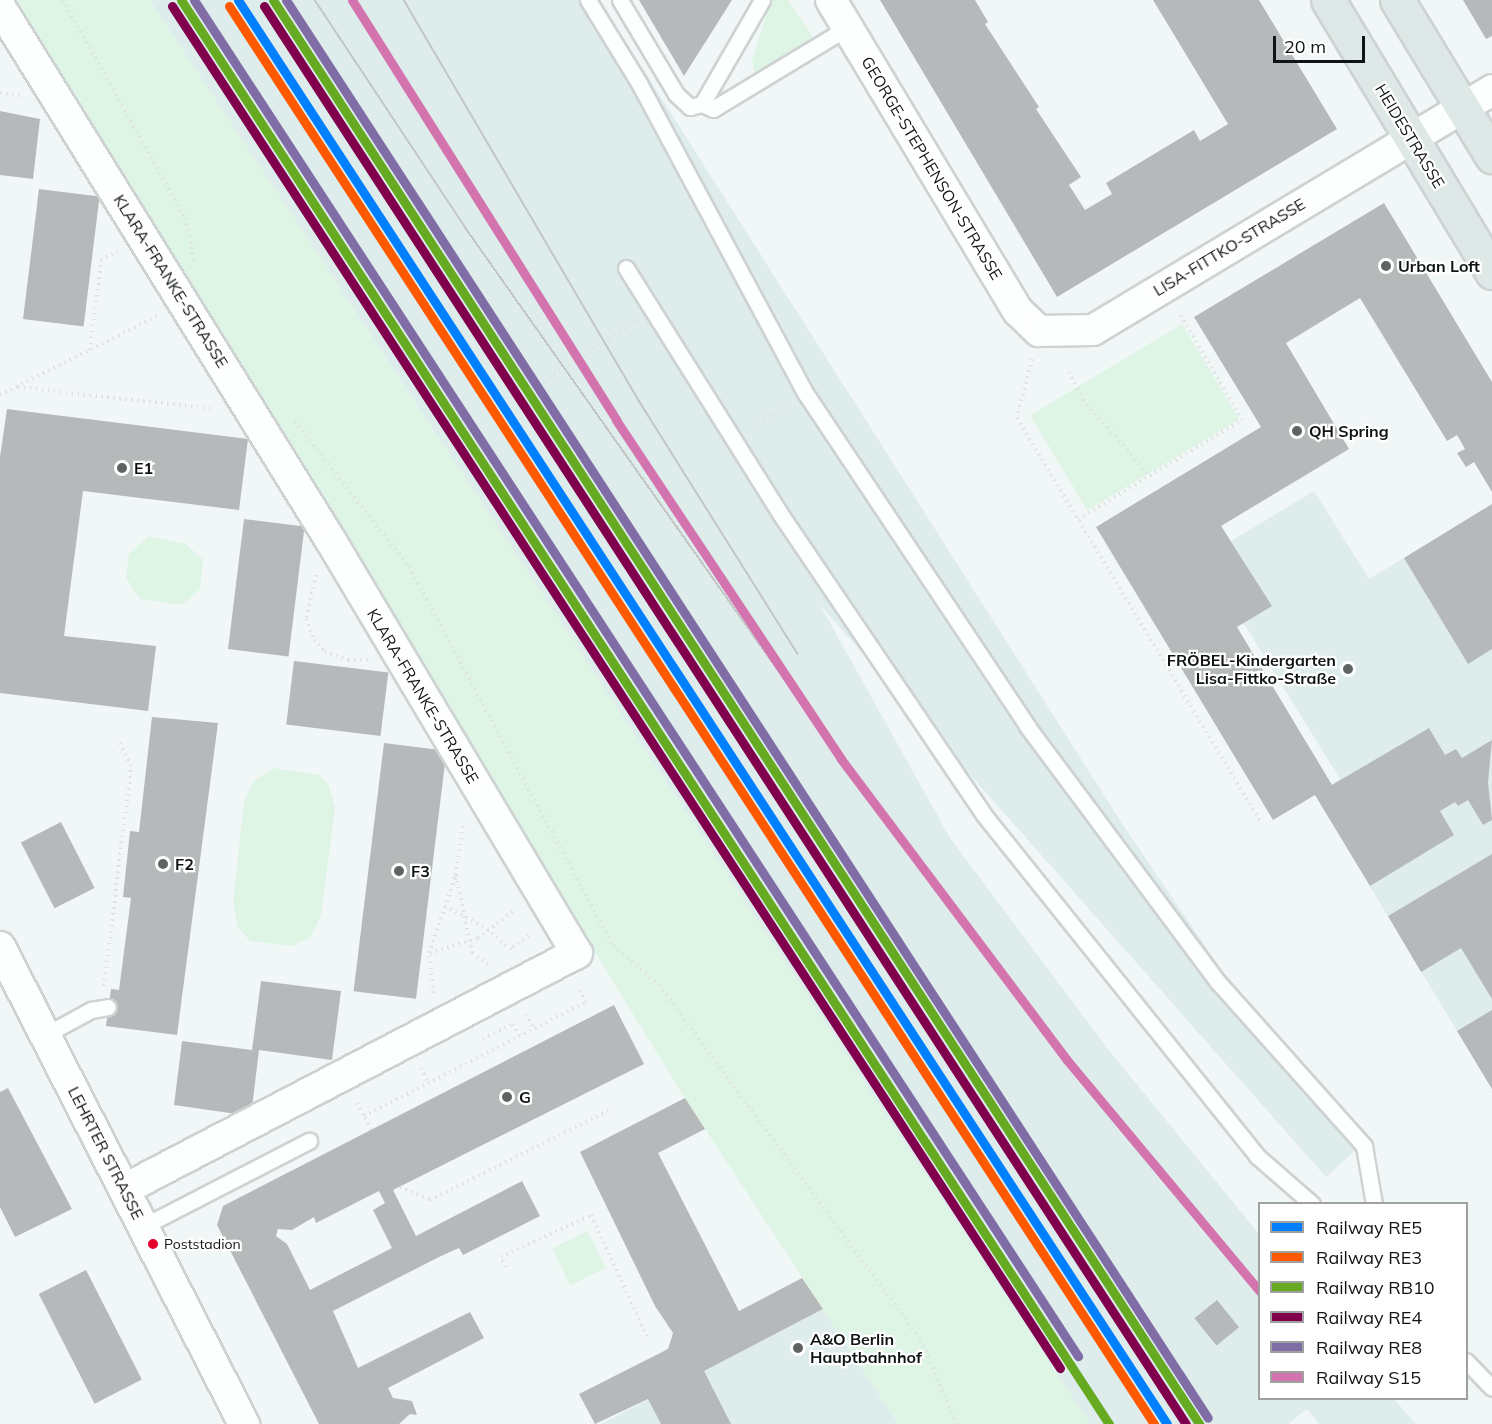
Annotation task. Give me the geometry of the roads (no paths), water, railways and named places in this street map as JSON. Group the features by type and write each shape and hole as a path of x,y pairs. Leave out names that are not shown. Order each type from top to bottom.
{"main road":[{"name":"HEIDESTRASSE","path":"1328,0 1492,272"},
{"path":"1397,0 1492,156"}],"street":[{"name":"GEORGE-STEPHENSON-STRASSE","path":"831,0 1018,312 1040,331"},
{"name":"KLARA-FRANKE-STRASSE","path":"0,7 331,541 577,952 125,1190"},
{"name":"LISA-FITTKO-STRASSE","path":"1040,331 1093,330 1492,90"},
{"name":"LEHRTER STRASSE","path":"0,947 244,1424"}],"lane":[{"path":"588,0 639,83 806,394 1027,726 1218,982 1364,1146 1374,1202"},
{"path":"620,0 676,94 690,107 702,104 713,109 847,28"},
{"path":"702,104 762,0"},
{"path":"626,268 781,515 984,815 1257,1156 1311,1202"},
{"path":"45,1035 106,1000"},
{"path":"144,1226 309,1141"},
{"path":"1468,1362 1492,1388"}],"tram line":[{"path":"315,0 465,227 841,759"},
{"path":"404,0 638,399 798,654"}],"rail line":[{"name":"RB10","path":"181,0 1109,1424"},
{"name":"RE8","path":"194,0 1078,1356"},
{"name":"RE5","path":"238,0 1167,1424"},
{"name":"RB10","path":"273,0 1199,1424"},
{"name":"RE8","path":"286,0 1208,1418"},
{"name":"S15","path":"352,0 616,420 841,759 1067,1060 1258,1290"},
{"name":"RE4","path":"172,6 1060,1368"},
{"name":"RE3","path":"229,6 1154,1424"},
{"name":"RE4","path":"264,6 1186,1424"}],"place":[{"name":"Urban Loft","path":"1386,266"},
{"name":"QH Spring","path":"1297,431"},
{"name":"E1","path":"122,468"},
{"name":"FRÖBEL-Kindergarten Lisa-Fittko-Straße","path":"1348,669"},
{"name":"F2","path":"163,864"},
{"name":"F3","path":"399,871"},
{"name":"G","path":"507,1097"},
{"name":"Poststadion","path":"153,1244"},
{"name":"A&O Berlin Hauptbahnhof","path":"798,1348"}]}
